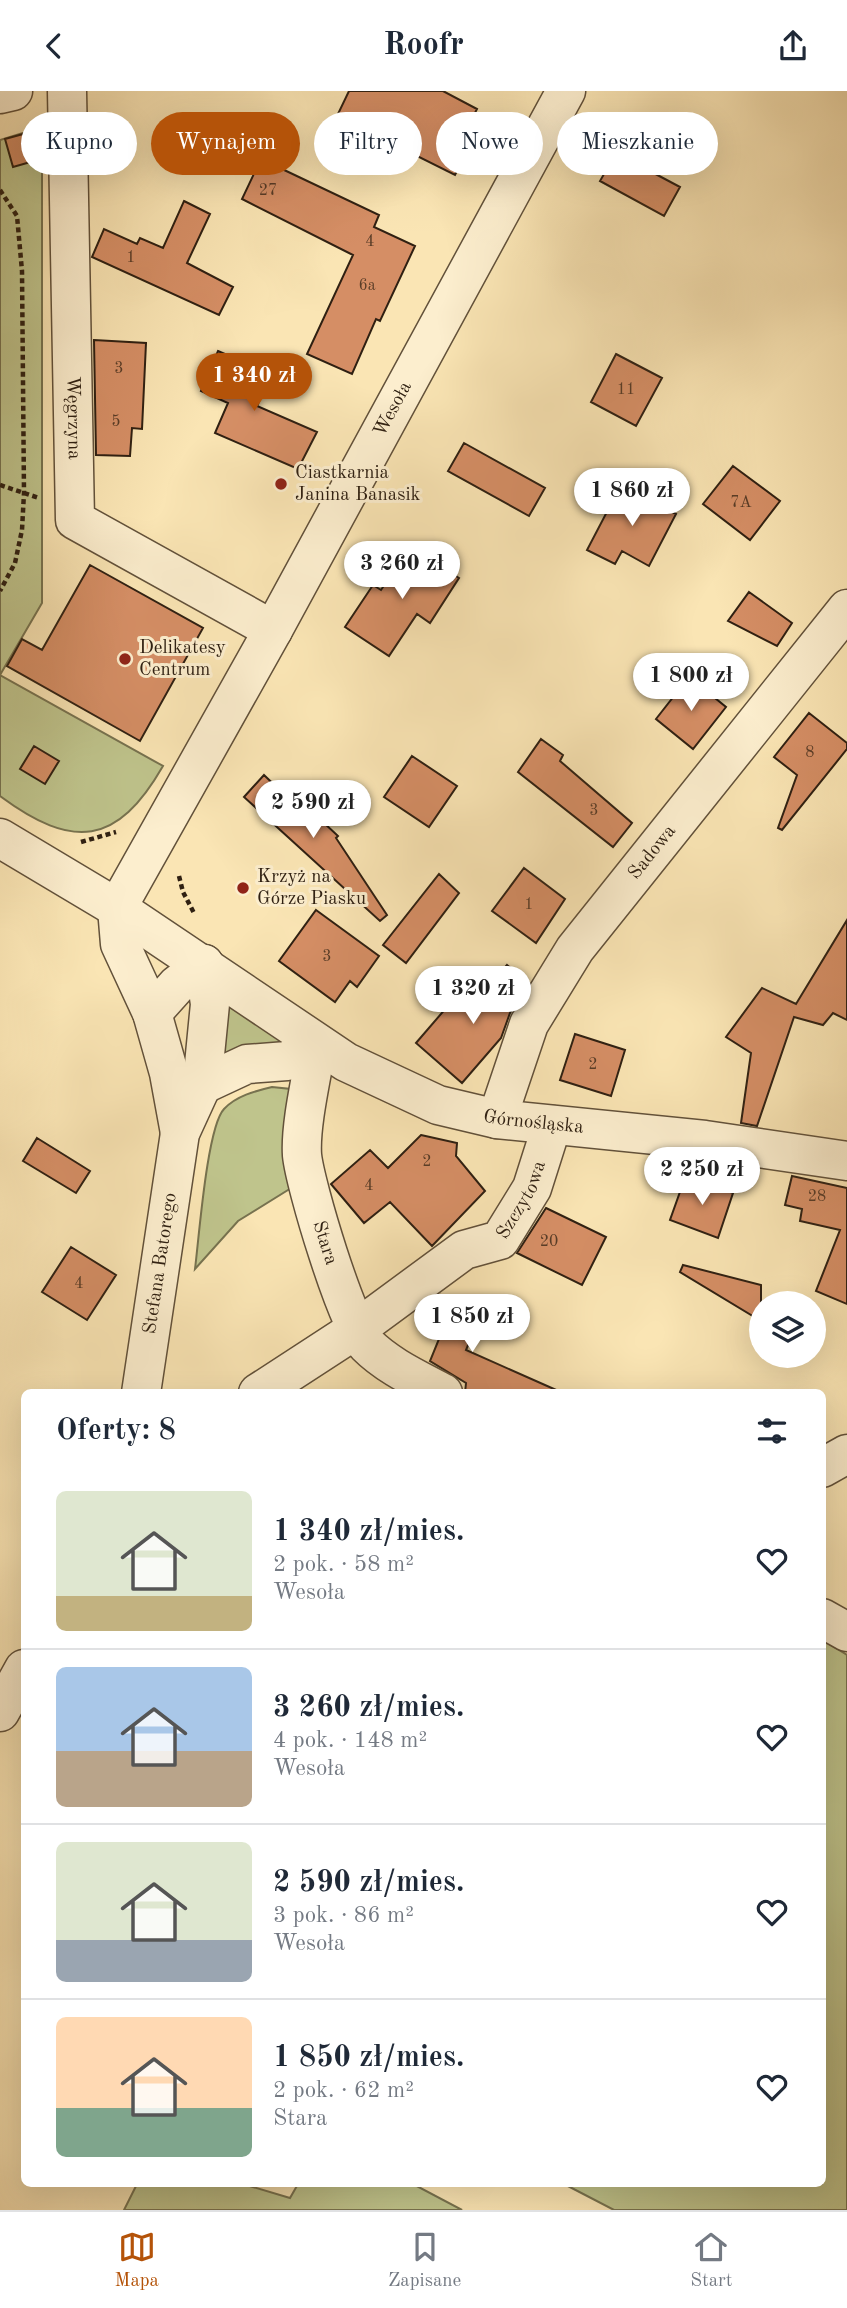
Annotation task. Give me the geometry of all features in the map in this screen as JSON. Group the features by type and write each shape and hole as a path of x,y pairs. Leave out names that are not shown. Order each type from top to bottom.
{"street":[{"path":"0,94 13,91"},
{"name":"Węgrzyna","path":"67,91 75,520 273,630"},
{"name":"Wesoła","path":"117,908 273,630 566,91"},
{"name":"Sadowa","path":"497,1119 529,1024 575,949 847,609"},
{"name":"Górnośląska","path":"0,838 204,964 317,1044 358,1068 439,1105 497,1119 705,1140 847,1161"},
{"name":"Stefana Batorego","path":"117,908 120,944 152,1013 169,1073 180,1133"},
{"path":"152,1013 177,985 204,964"},
{"name":"Stefana Batorego","path":"142,1389 180,1133 202,1085 210,1004 204,964"},
{"path":"202,1085 247,1064 287,1061 317,1044"},
{"name":"Stara","path":"317,1044 302,1154 319,1225 365,1343 392,1365 436,1389"},
{"name":"Szczytowa","path":"264,1389 358,1328 464,1250 500,1240 532,1188 552,1125"},
{"path":"826,1466 847,1454"},
{"path":"826,1620 847,1632"},
{"path":"0,1712 21,1674"}],"path":[{"path":"0,190 17,216 22,271 24,479 22,530 15,563 0,591"},
{"path":"69,840 79,842 120,829"},
{"path":"177,867 183,892 195,915"}],"green space":[{"path":"21,134 21,175 42,175 42,603 0,675 0,140"},
{"path":"0,675 163,766 146,792 128,812 110,825 92,831 72,831 50,825 0,796"},
{"path":"227,1004 288,1040 219,1061"},
{"path":"272,1087 291,1089 296,1185 238,1221 195,1269 208,1159 218,1120 224,1109 240,1097"},
{"path":"826,1642 847,1655 847,2210 614,2210 570,2187 826,2187"},
{"path":"136,2187 253,2187 290,2198 296,2187 419,2187 462,2210 124,2210"}],"building":[{"path":"349,91 443,91 477,109 475,112 436,112 436,166 422,158 422,112 339,112"},
{"path":"21,135 21,165 13,167 5,139"},
{"path":"253,175 295,175 379,215 374,227 415,246 380,321 376,319 352,374 307,354 353,255 242,199"},
{"path":"603,175 657,175 680,187 664,216 600,181"},
{"path":"184,201 210,214 187,263 233,287 219,315 92,257 104,229 137,244 140,238 163,248"},
{"path":"94,340 146,343 142,429 132,428 130,456 96,455"},
{"path":"218,351 271,374 257,406 317,432 298,469 215,433 228,403 201,391"},
{"path":"616,354 662,378 636,426 591,402"},
{"path":"464,443 545,488 529,516 448,471"},
{"path":"733,466 780,501 750,540 703,504"},
{"path":"621,485 676,514 649,566 622,551 615,564 587,550"},
{"path":"410,547 459,578 430,623 417,614 389,656 345,627 373,585 381,590"},
{"path":"90,565 203,628 140,741 7,666 22,639 42,650"},
{"path":"749,592 792,623 777,646 728,621"},
{"path":"689,677 726,707 693,749 656,719"},
{"path":"809,713 847,743 847,749 782,830 778,828 797,775 774,757"},
{"path":"541,739 563,755 560,761 632,823 613,847 518,772"},
{"path":"34,746 59,761 45,784 20,769"},
{"path":"412,756 457,786 429,827 384,797"},
{"path":"264,775 288,798 292,793 338,836 336,838 387,915 380,921 244,797"},
{"path":"524,868 565,899 536,943 492,911"},
{"path":"439,874 459,893 406,963 383,945"},
{"path":"316,910 379,956 357,987 350,981 335,1002 279,961"},
{"path":"847,920 847,1020 833,1013 823,1025 794,1017 757,1126 741,1123 751,1053 726,1037 762,988 796,1004"},
{"path":"507,965 526,981 523,992 510,1013 501,1038 462,1083 416,1043 453,1000 467,1011"},
{"path":"575,1034 625,1050 611,1096 560,1080"},
{"path":"421,1135 457,1143 456,1156 485,1191 432,1246 390,1202 364,1223 331,1184 370,1150 388,1168"},
{"path":"37,1138 90,1171 76,1193 23,1161"},
{"path":"686,1175 733,1193 718,1238 670,1220"},
{"path":"792,1176 847,1188 847,1304 826,1295 826,1291 816,1291 840,1230 800,1221 802,1209 785,1205"},
{"path":"546,1208 606,1237 582,1285 517,1253"},
{"path":"71,1247 116,1275 87,1320 42,1292"},
{"path":"683,1265 761,1285 761,1291 749,1291 749,1314 680,1272"},
{"path":"441,1295 482,1312 466,1350 554,1389 465,1389 466,1383 430,1361 439,1339 425,1332"}],"place":[{"name":"Ciastkarnia Janina Banasik","path":"281,484"},
{"name":"Delikatesy Centrum","path":"125,659"},
{"name":"Krzyż na Górze Piasku","path":"243,888"}]}
